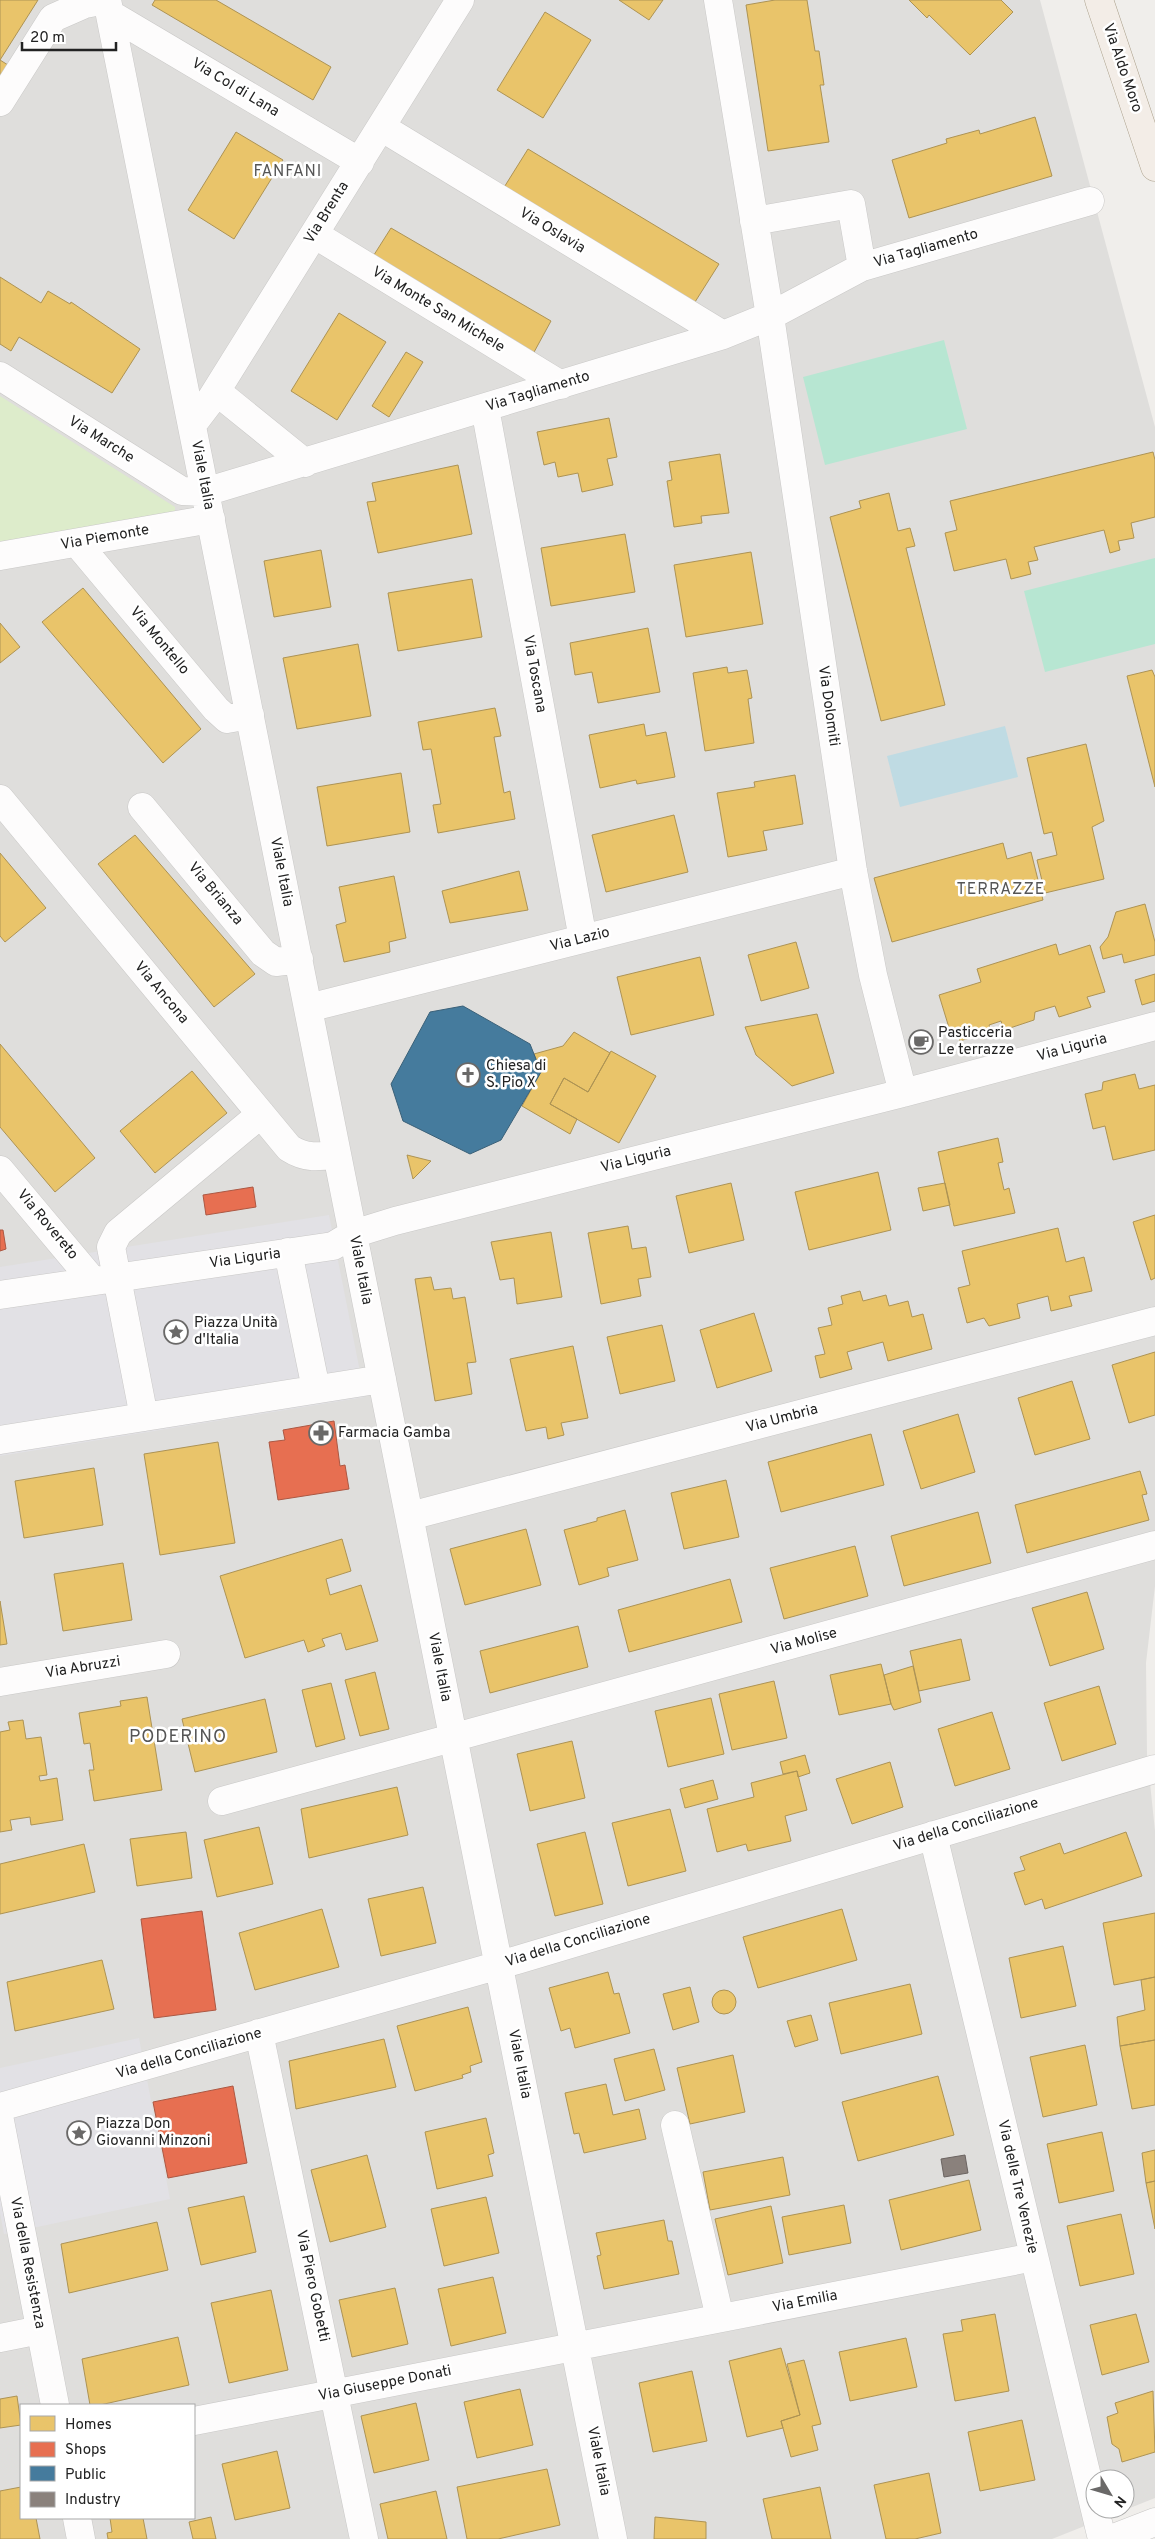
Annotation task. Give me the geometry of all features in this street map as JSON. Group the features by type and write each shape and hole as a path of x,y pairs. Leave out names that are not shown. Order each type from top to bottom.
{"main road":[{"name":"Via Aldo Moro","path":"1099,0 1155,165"}],"street":[{"name":"Via Brenta","path":"192,424 216,392 460,0"},
{"path":"718,0 770,316"},
{"path":"0,102 53,18 85,4 108,5"},
{"name":"Via Col di Lana","path":"108,5 360,162"},
{"name":"Viale Italia","path":"108,5 613,2539"},
{"name":"Via Oslavia","path":"381,127 723,335"},
{"name":"Via Tagliamento","path":"205,492 723,335 770,316 862,267 1090,201"},
{"path":"754,220 851,204 862,267"},
{"name":"Via Monte San Michele","path":"314,234 561,385"},
{"name":"Via Dolomiti","path":"770,316 852,871 873,976 903,1093"},
{"name":"Via Marche","path":"0,376 182,491 205,492"},
{"path":"216,392 305,463"},
{"name":"Via Toscana","path":"484,408 582,939"},
{"name":"Via Piemonte","path":"0,556 211,519"},
{"name":"Via Montello","path":"77,543 216,709 227,719 250,715"},
{"name":"Via Ancona","path":"0,799 289,1148 300,1156 315,1158 337,1154"},
{"name":"Via Brianza","path":"142,806 263,953 276,962 299,959"},
{"name":"Via Lazio","path":"308,1008 852,871"},
{"name":"Via Liguria","path":"0,1295 332,1246 353,1234 394,1221 903,1093 1155,1026"},
{"path":"144,1417 104,1279 111,1247 118,1233 261,1114"},
{"name":"Via Rovereto","path":"0,1170 104,1279"},
{"path":"288,1252 316,1389"},
{"name":"Via Umbria","path":"410,1516 1155,1321"},
{"path":"0,1440 382,1379"},
{"name":"Via Molise","path":"222,1801 454,1739 1155,1545"},
{"name":"Via Abruzzi","path":"0,1682 166,1654"},
{"name":"Via della Conciliazione","path":"0,2108 499,1965 1155,1769"},
{"name":"Via delle Tre Venezie","path":"933,1835 1102,2539"},
{"name":"Via Piero Gobetti","path":"258,2033 364,2539"},
{"name":"Via della Resistenza","path":"0,2121 55,2404"},
{"path":"675,2124 720,2318"},
{"name":"Via Emilia","path":"575,2346 1034,2257"},
{"path":"0,2338 40,2330"},
{"name":"Via Giuseppe Donati","path":"195,2421 575,2346"},
{"path":"77,2519 81,2539"},
{"path":"1111,2539 1155,2522"}],"shaded area":[{"path":"0,0 1040,0 1155,427 1155,1586 1146,1663 1147,1754 1155,1831 1155,2498 1135,2506 1135,2469 1085,2469 1085,2519 1102,2519 1052,2539 0,2539"},
{"name":"Piazza Unità d'Italia","path":"329,1215 365,1397 0,1456 0,1267"},
{"name":"Piazza Don Giovanni Minzoni","path":"139,2038 170,2199 4,2234 0,2213 0,2068"}],"green space":[{"path":"944,340 967,429 825,465 803,377"},
{"path":"0,396 175,507 175,514 0,543"},
{"path":"1155,558 1155,644 1045,672 1024,591"}],"water":[{"path":"1005,726 1018,777 900,807 887,756"}],"building: Homes":[{"path":"0,0 38,0 0,60"},
{"path":"155,0 216,0 331,67 313,100 152,5"},
{"path":"619,0 663,0 649,20"},
{"path":"775,0 807,0 815,51 819,51 824,85 820,85 829,142 768,151 746,5"},
{"path":"909,0 1001,0 1013,12 970,55 929,15 927,18"},
{"path":"545,12 591,40 543,118 497,90"},
{"path":"0,60 8,65 0,78"},
{"path":"1035,117 1052,176 909,218 892,160 947,143 946,139 979,130 980,134"},
{"path":"236,132 283,160 234,239 188,210"},
{"path":"528,149 719,264 695,302 503,189"},
{"path":"391,228 551,321 533,354 372,258"},
{"path":"0,277 41,303 48,291 70,304 71,302 140,349 112,393 19,337 11,351 0,344"},
{"path":"339,313 386,342 337,420 291,391"},
{"path":"406,352 423,362 389,417 372,406"},
{"path":"609,418 617,457 607,459 613,485 582,492 578,473 558,477 555,462 544,465 537,432"},
{"path":"1153,452 1155,460 1155,517 1131,523 1134,538 1118,541 1120,550 1110,553 1104,530 1034,547 1038,560 1028,562 1031,574 1011,579 1006,559 954,571 945,533 957,530 950,501"},
{"path":"720,454 729,513 701,516 702,523 674,527 667,481 672,480 669,462"},
{"path":"458,465 472,534 378,553 367,502 376,501 372,483"},
{"path":"889,493 898,531 910,528 915,546 906,548 945,705 881,721 830,517 861,508 859,501"},
{"path":"625,534 635,592 551,606 541,548"},
{"path":"321,550 331,607 274,617 264,561"},
{"path":"751,552 763,624 686,637 674,565"},
{"path":"472,579 482,637 398,651 388,593"},
{"path":"83,588 201,729 163,763 42,622"},
{"path":"0,623 20,647 0,663"},
{"path":"648,628 660,692 598,703 592,672 575,675 570,643"},
{"path":"358,644 371,716 297,729 283,658"},
{"path":"727,667 728,673 747,670 752,698 748,699 754,743 705,751 693,673"},
{"path":"1152,670 1155,677 1155,787 1127,676"},
{"path":"495,708 501,736 494,737 504,793 510,791 515,819 438,833 433,805 441,804 431,749 423,750 418,722"},
{"path":"644,724 646,736 666,732 675,777 637,784 636,780 600,788 589,735"},
{"path":"1086,744 1104,821 1092,827 1104,879 1045,893 1037,860 1057,855 1052,832 1044,834 1027,758"},
{"path":"401,773 410,832 327,846 317,787"},
{"path":"795,775 803,824 763,831 767,850 728,857 717,793 755,787 754,782"},
{"path":"674,815 688,872 606,892 592,835"},
{"path":"135,835 255,974 214,1007 98,864"},
{"path":"1003,843 1007,859 1031,852 1043,900 892,942 874,878"},
{"path":"0,853 46,908 5,942 0,936"},
{"path":"519,871 528,910 450,923 442,891"},
{"path":"394,876 406,938 389,942 390,952 344,962 336,925 346,922 339,887"},
{"path":"1145,904 1155,942 1155,955 1124,963 1122,954 1103,959 1100,947 1108,937 1116,912"},
{"path":"796,942 809,988 761,1001 748,955"},
{"path":"1056,944 1059,955 1090,945 1105,992 1087,997 1091,1007 1059,1017 1055,1006 1035,1012 1034,1020 1004,1030 1001,1021 989,1025 991,1031 960,1041 956,1029 950,1031 939,995 981,982 977,969"},
{"path":"700,957 714,1015 631,1035 617,977"},
{"path":"1155,974 1155,1001 1142,1005 1135,980"},
{"path":"817,1014 834,1073 792,1086 756,1055 745,1027"},
{"path":"574,1032 610,1053 588,1092 564,1078 550,1104 577,1119 570,1134 522,1106 541,1072 534,1054 563,1046"},
{"path":"0,1044 95,1158 55,1192 0,1127"},
{"path":"611,1051 656,1076 619,1143 550,1104 564,1078 588,1092"},
{"path":"192,1071 227,1113 155,1173 120,1131"},
{"path":"1135,1074 1139,1089 1155,1085 1155,1150 1113,1160 1105,1126 1093,1129 1085,1094 1102,1090 1103,1082"},
{"path":"998,1138 1003,1162 998,1163 1004,1190 1009,1188 1015,1213 954,1226 938,1152"},
{"path":"407,1155 431,1161 413,1179"},
{"path":"878,1172 891,1230 809,1250 795,1192"},
{"path":"731,1183 744,1240 689,1253 676,1196"},
{"path":"945,1183 950,1205 923,1211 918,1188"},
{"path":"1155,1215 1155,1278 1151,1280 1133,1222"},
{"path":"628,1226 632,1249 646,1247 651,1277 638,1279 641,1296 601,1304 588,1233"},
{"path":"1058,1228 1066,1262 1084,1257 1092,1291 1069,1296 1072,1306 1051,1311 1048,1296 1017,1304 1020,1318 989,1326 984,1318 967,1323 958,1288 970,1285 962,1251"},
{"path":"551,1232 562,1297 517,1304 514,1278 500,1280 491,1242"},
{"path":"431,1277 434,1290 451,1288 453,1299 465,1297 476,1362 467,1363 472,1394 435,1401 415,1279"},
{"path":"860,1291 863,1301 886,1295 889,1306 908,1301 912,1317 923,1314 932,1349 888,1361 883,1342 847,1352 852,1369 820,1378 815,1356 825,1354 818,1328 832,1325 828,1308 843,1304 841,1296"},
{"path":"754,1313 772,1371 717,1388 700,1330"},
{"path":"662,1325 675,1381 620,1394 607,1337"},
{"path":"573,1346 588,1418 561,1423 564,1435 548,1439 546,1427 526,1431 510,1359"},
{"path":"1155,1352 1155,1415 1129,1423 1112,1365"},
{"path":"1072,1381 1090,1439 1035,1455 1018,1398"},
{"path":"958,1414 975,1472 921,1489 903,1431"},
{"path":"871,1434 884,1485 781,1512 768,1462"},
{"path":"218,1442 235,1543 160,1555 144,1454"},
{"path":"94,1468 103,1525 24,1538 15,1481"},
{"path":"1140,1471 1147,1494 1142,1495 1149,1520 1027,1553 1015,1505"},
{"path":"726,1480 739,1537 684,1549 671,1493"},
{"path":"625,1510 638,1560 607,1568 609,1576 579,1585 564,1530 597,1521 597,1518"},
{"path":"978,1512 991,1563 904,1586 891,1536"},
{"path":"526,1529 541,1585 465,1605 450,1549"},
{"path":"342,1539 351,1571 326,1579 330,1595 361,1585 378,1641 346,1650 341,1633 322,1639 325,1646 308,1652 304,1640 245,1658 220,1576"},
{"path":"855,1546 868,1596 784,1619 770,1568"},
{"path":"123,1563 132,1620 63,1631 54,1574"},
{"path":"730,1579 742,1622 629,1652 618,1610"},
{"path":"1087,1592 1104,1649 1050,1666 1032,1608"},
{"path":"0,1601 7,1644 0,1645"},
{"path":"578,1626 588,1667 490,1693 480,1651"},
{"path":"961,1639 970,1680 919,1691 910,1651"},
{"path":"881,1664 891,1704 839,1715 830,1675"},
{"path":"913,1666 921,1702 894,1710 884,1675"},
{"path":"375,1672 389,1729 360,1736 345,1680"},
{"path":"774,1681 787,1738 732,1750 719,1694"},
{"path":"331,1683 345,1739 316,1747 302,1690"},
{"path":"1099,1686 1116,1744 1062,1761 1044,1703"},
{"path":"147,1697 162,1790 94,1801 89,1770 94,1770 90,1743 84,1744 79,1713 121,1706 120,1701"},
{"path":"711,1698 724,1754 668,1767 655,1711"},
{"path":"265,1699 277,1752 195,1772 182,1719"},
{"path":"992,1712 1010,1769 955,1786 938,1729"},
{"path":"23,1720 26,1739 41,1737 47,1775 39,1776 40,1781 57,1778 63,1820 31,1825 30,1817 10,1820 12,1830 0,1832 0,1732 10,1730 8,1722"},
{"path":"572,1741 585,1798 530,1811 517,1754"},
{"path":"805,1755 810,1773 798,1777 797,1771 783,1774 780,1762"},
{"path":"890,1762 903,1807 852,1824 836,1779"},
{"path":"797,1771 807,1810 785,1816 791,1841 748,1851 746,1844 717,1852 707,1809 754,1797 751,1783"},
{"path":"713,1780 718,1799 685,1808 680,1789"},
{"path":"397,1787 408,1835 309,1858 301,1809"},
{"path":"670,1809 686,1871 628,1886 612,1823"},
{"path":"259,1827 273,1884 217,1897 204,1840"},
{"path":"186,1832 192,1878 137,1886 130,1839"},
{"path":"585,1832 603,1904 555,1916 537,1844"},
{"path":"1126,1832 1142,1876 1045,1909 1042,1899 1025,1905 1014,1873 1025,1870 1020,1857 1060,1843 1064,1854"},
{"path":"84,1844 95,1892 0,1914 0,1864"},
{"path":"423,1887 436,1943 381,1956 368,1899"},
{"path":"322,1909 339,1967 255,1990 239,1933"},
{"path":"842,1909 857,1960 758,1988 743,1937"},
{"path":"1155,1913 1155,1977 1114,1985 1103,1923"},
{"path":"1063,1946 1076,2006 1021,2018 1009,1958"},
{"path":"102,1960 114,2009 15,2031 7,1982"},
{"path":"608,1972 614,1994 619,1993 630,2033 575,2048 570,2028 561,2031 549,1988"},
{"path":"1155,1977 1155,2040 1120,2046 1117,2017 1145,2010 1141,1980"},
{"path":"910,1984 922,2034 841,2054 829,2003"},
{"path":"690,1987 699,2022 673,2030 663,1994"},
{"path":"724,1990 732,1994 736,2002 732,2010 724,2014 716,2010 712,2002 716,1994"},
{"path":"468,2007 482,2062 470,2066 471,2072 462,2075 463,2078 415,2091 397,2026"},
{"path":"811,2015 818,2040 795,2047 787,2021"},
{"path":"384,2039 396,2087 296,2109 289,2061"},
{"path":"1155,2040 1155,2105 1132,2109 1120,2046"},
{"path":"1085,2045 1097,2105 1043,2117 1030,2057"},
{"path":"654,2049 665,2090 625,2101 614,2059"},
{"path":"733,2055 745,2112 690,2124 677,2068"},
{"path":"938,2076 954,2135 858,2161 842,2102"},
{"path":"606,2084 613,2115 639,2109 646,2139 584,2153 579,2133 574,2134 565,2093"},
{"path":"486,2118 494,2153 488,2155 493,2176 437,2189 425,2132"},
{"path":"1102,2132 1114,2191 1059,2203 1047,2144"},
{"path":"1155,2150 1155,2181 1146,2183 1142,2153"},
{"path":"367,2155 386,2227 330,2242 311,2170"},
{"path":"783,2157 790,2195 710,2210 703,2172"},
{"path":"969,2180 981,2230 901,2250 889,2200"},
{"path":"1155,2181 1155,2229 1146,2183"},
{"path":"244,2196 256,2252 201,2265 188,2208"},
{"path":"486,2197 499,2253 444,2266 431,2209"},
{"path":"844,2205 851,2243 789,2255 782,2217"},
{"path":"771,2206 783,2263 728,2275 715,2219"},
{"path":"1121,2214 1134,2274 1080,2286 1067,2226"},
{"path":"664,2220 668,2241 672,2241 679,2274 604,2289 597,2256 601,2255 596,2233"},
{"path":"157,2222 168,2270 69,2293 61,2244"},
{"path":"493,2277 506,2333 451,2346 438,2289"},
{"path":"395,2288 408,2344 352,2357 339,2300"},
{"path":"271,2290 288,2370 229,2383 211,2303"},
{"path":"995,2314 1009,2391 955,2401 943,2334 963,2331 961,2320"},
{"path":"1136,2314 1149,2362 1102,2375 1090,2325"},
{"path":"178,2337 189,2385 104,2404 90,2404 82,2359"},
{"path":"906,2338 917,2387 850,2401 839,2352"},
{"path":"781,2348 800,2415 781,2421 783,2428 747,2437 729,2361"},
{"path":"804,2360 821,2424 812,2426 818,2450 791,2457 781,2421 800,2415 787,2364"},
{"path":"692,2371 707,2441 653,2452 639,2383"},
{"path":"520,2389 533,2445 477,2458 464,2402"},
{"path":"1153,2391 1155,2452 1122,2462 1119,2449 1112,2444 1107,2417 1118,2413 1115,2403"},
{"path":"17,2396 20,2425 0,2428 0,2399"},
{"path":"416,2403 429,2460 374,2473 361,2416"},
{"path":"1022,2420 1035,2480 980,2491 968,2432"},
{"path":"277,2451 290,2508 235,2520 222,2464"},
{"path":"547,2469 560,2525 498,2539 467,2539 457,2487"},
{"path":"929,2473 941,2533 915,2539 886,2539 874,2485"},
{"path":"20,2487 20,2519 36,2519 40,2539 0,2539 0,2491"},
{"path":"820,2487 831,2539 772,2539 763,2499"},
{"path":"436,2491 447,2539 388,2539 380,2504"},
{"path":"211,2517 216,2539 193,2539 189,2522"},
{"path":"655,2517 706,2522 706,2539 654,2539"},
{"path":"110,2519 143,2519 147,2539 108,2539 107,2533 112,2532"}],"building: Shops":[{"path":"253,1187 256,1207 206,1215 203,1195"},
{"path":"0,1230 3,1230 6,1249 0,1251"},
{"path":"334,1421 340,1466 345,1465 349,1489 278,1500 269,1442 285,1440 283,1430"},
{"path":"202,1911 216,2010 154,2018 141,1919"},
{"path":"233,2086 247,2163 168,2178 153,2102"}],"building: Public":[{"path":"463,1006 530,1044 541,1072 501,1140 470,1154 403,1121 391,1084 430,1012"}],"building: Industry":[{"path":"965,2155 968,2173 944,2177 941,2159"}],"place":[{"name":"Pasticceria Le terrazze","path":"921,1042"},
{"name":"Chiesa di S. Pio X","path":"468,1075"},
{"name":"Piazza Unità d'Italia","path":"176,1332"},
{"name":"Farmacia Gamba","path":"321,1433"},
{"name":"Piazza Don Giovanni Minzoni","path":"79,2133"}],"district":[{"name":"FANFANI","path":"288,172"},
{"name":"TERRAZZE","path":"1001,890"},
{"name":"PODERINO","path":"178,1737"}]}
